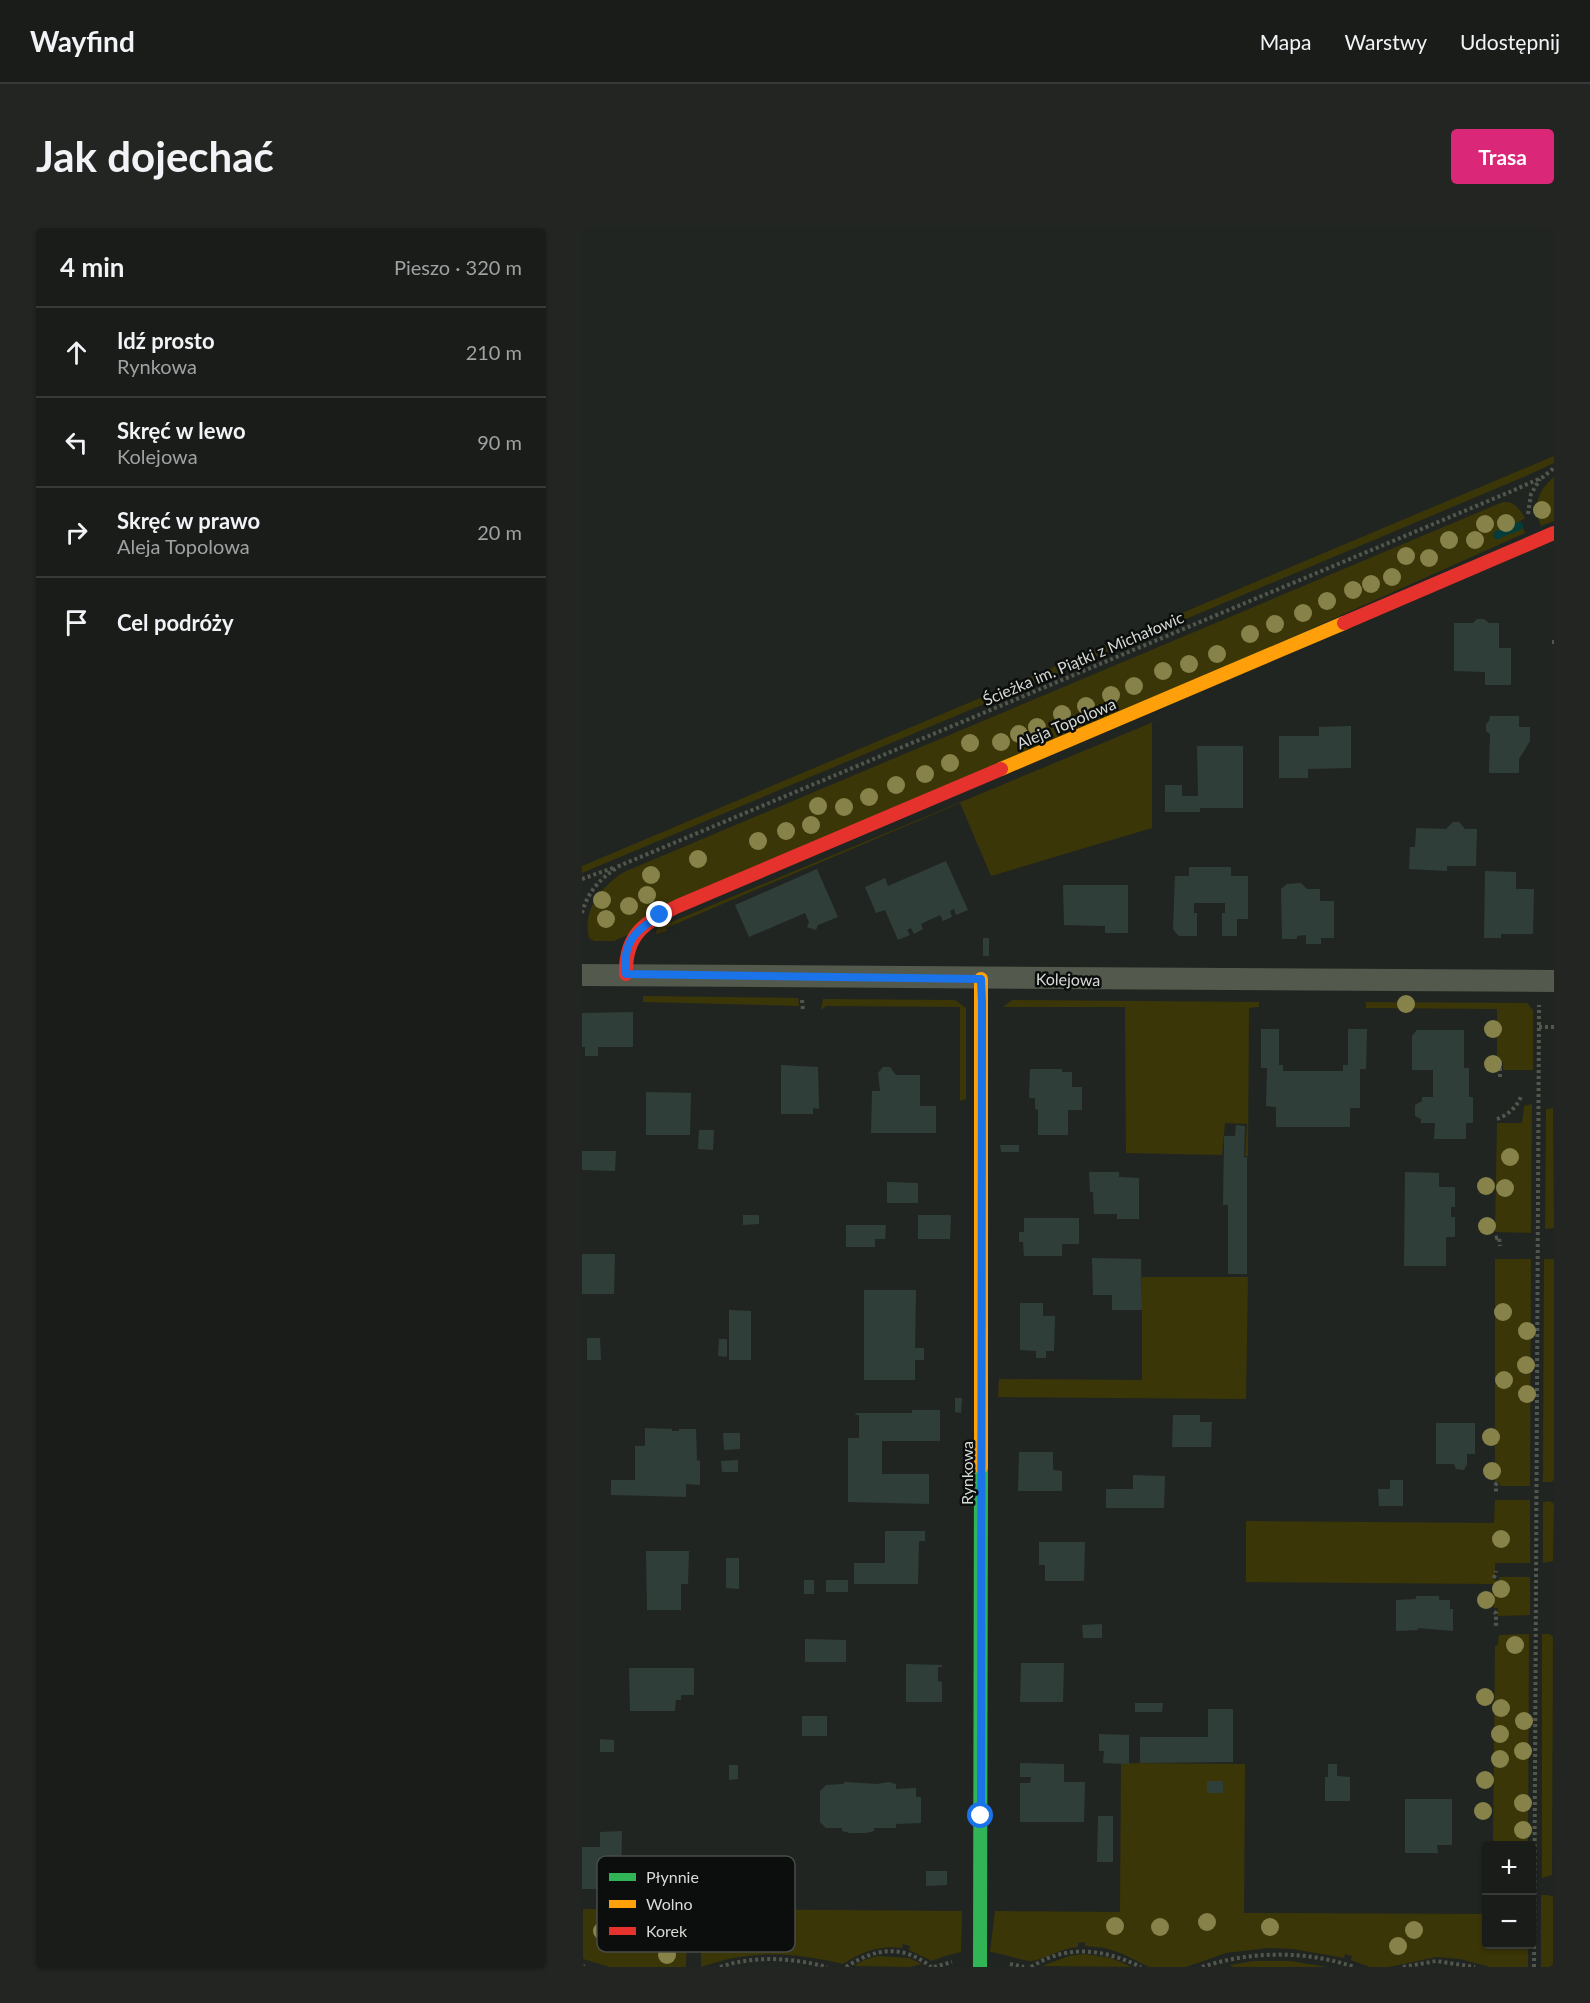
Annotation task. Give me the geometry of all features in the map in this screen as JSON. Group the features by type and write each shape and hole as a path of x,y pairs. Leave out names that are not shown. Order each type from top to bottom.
{"street":[{"name":"Aleja Topolowa","path":"626,974 625,958 631,940 640,928 660,915 1554,533"},
{"name":"Kolejowa","path":"582,975 1554,981"},
{"name":"Rynkowa","path":"981,979 983,1271 981,1967"}],"path":[{"name":"Ścieżka im. Piątki z Michałowic","path":"582,879 619,866 1543,477 1554,468"},
{"path":"1528,517 1528,501 1543,477"},
{"name":"Ścieżka im. Piątki z Michałowic","path":"582,913 590,892 598,882 619,866"},
{"path":"1534,1967 1539,998"},
{"path":"1539,1027 1554,1027"},
{"path":"1497,1065 1500,1065 1500,1077"},
{"path":"1497,1119 1515,1106 1521,1096"},
{"path":"1495,1238 1499,1237 1500,1246"},
{"path":"1495,1485 1496,1494"},
{"path":"1494,1578 1496,1571"},
{"path":"1494,1612 1496,1613 1496,1626"},
{"path":"846,1967 865,1956 896,1951 910,1954 931,1967"},
{"path":"1031,1967 1062,1953 1088,1951 1116,1955 1141,1967"},
{"path":"1202,1967 1222,1960 1246,1956 1289,1955 1354,1967"},
{"path":"720,1967 735,1962 773,1959 801,1961 827,1967"},
{"path":"1222,1960 1227,1967"},
{"path":"1403,1967 1442,1961 1475,1967"},
{"path":"735,1962 740,1967"}],"shaded area":[{"path":"1554,456 1554,463 1526,476 582,873 582,866"},
{"path":"1554,477 1554,521 1541,526 1537,512 1538,499"},
{"path":"1503,502 1514,504 1521,512 1525,518 1520,521 1525,533 614,941 594,941 589,938 588,917 591,908 601,891 624,872"},
{"path":"1163,718 1152,723 1152,828 991,876 960,803 656,934 657,928"},
{"path":"643,996 798,998 799,1006 643,1002"},
{"path":"823,999 955,1000 966,1008 966,1099 960,1101 960,1007 826,1006 821,1010"},
{"path":"1012,1000 1259,1002 1259,1007 1249,1008 1248,1156 1245,1156 1247,1124 1225,1123 1222,1155 1126,1153 1125,1007 1003,1007"},
{"path":"1366,1002 1527,1003 1533,1010 1533,1070 1503,1070 1503,1062 1497,1062 1497,1009 1366,1008"},
{"path":"1532,1104 1531,1233 1495,1232 1497,1123 1522,1123 1524,1106"},
{"path":"1553,1108 1554,1228 1545,1229 1546,1109"},
{"path":"1495,1259 1531,1259 1530,1486 1500,1486 1499,1482 1495,1482"},
{"path":"1544,1259 1554,1259 1554,1480 1551,1482 1543,1482"},
{"path":"1142,1277 1248,1277 1246,1399 998,1397 999,1379 1142,1380"},
{"path":"1495,1500 1530,1500 1530,1563 1495,1563 1495,1581 1499,1581 1499,1577 1530,1577 1530,1615 1498,1616 1498,1608 1494,1608 1494,1584 1246,1582 1246,1521 1494,1523"},
{"path":"1550,1501 1554,1504 1553,1561 1543,1563 1543,1502"},
{"path":"1529,1634 1528,1841 1493,1841 1495,1646 1498,1645 1499,1635"},
{"path":"1542,1634 1550,1634 1553,1637 1552,1875 1542,1878"},
{"path":"1121,1763 1245,1764 1244,1913 1482,1914 1482,1949 1528,1949 1528,1967 1490,1967 1460,1959 1436,1957 1389,1967 1370,1967 1351,1960 1352,1956 1345,1954 1344,1958 1293,1949 1268,1948 1226,1953 1186,1967 1149,1967 1105,1948 1085,1946 1085,1942 1078,1943 1078,1947 1032,1961 990,1952 995,1911 1120,1912"},
{"path":"1541,1895 1553,1897 1553,1967 1541,1967"},
{"path":"583,1909 597,1909 597,1952 686,1952 686,1967 610,1967 583,1959"},
{"path":"795,1910 962,1911 961,1952 932,1961 909,1950 910,1946 903,1944 902,1948 871,1950 843,1964 772,1954 737,1957 701,1967 701,1952 795,1952"},
{"path":"1085,1954 1111,1958 1132,1967 1042,1966 1069,1956"},
{"path":"877,1956 909,1958 922,1964 910,1967 854,1966"},
{"path":"1253,1961 1290,1961 1327,1967 1233,1967 1230,1965"}],"building":[{"path":"1477,619 1499,623 1499,648 1511,648 1511,685 1485,685 1485,672 1454,671 1454,623 1473,623"},
{"path":"1490,716 1519,716 1519,727 1530,727 1530,741 1519,759 1519,773 1489,773 1490,734 1486,731 1486,724"},
{"path":"1351,726 1351,768 1308,769 1308,778 1279,778 1279,736 1319,736 1319,727"},
{"path":"1197,746 1243,746 1243,808 1200,808 1200,812 1165,812 1165,785 1182,785 1182,796 1198,796"},
{"path":"1453,822 1459,822 1465,829 1477,829 1476,866 1447,866 1447,871 1409,869 1410,847 1415,847 1416,828 1446,829"},
{"path":"946,861 968,910 956,915 954,909 950,911 952,917 943,921 940,915 921,924 923,929 914,934 911,928 907,930 910,935 898,940 885,910 876,913 865,887 885,878 888,886"},
{"path":"1189,867 1231,867 1231,876 1248,876 1248,919 1237,919 1237,936 1222,936 1222,913 1225,913 1225,903 1194,903 1194,913 1197,913 1197,936 1179,936 1173,929 1175,876 1189,876"},
{"path":"817,869 838,917 818,925 816,930 807,927 809,922 805,913 749,937 735,905"},
{"path":"1485,871 1516,872 1516,889 1534,889 1533,934 1501,934 1501,938 1484,938"},
{"path":"1301,883 1307,889 1320,889 1320,901 1334,901 1334,938 1321,938 1321,944 1306,944 1306,935 1297,936 1297,939 1282,939 1281,889 1287,884"},
{"path":"1063,885 1128,885 1128,933 1105,933 1105,926 1064,925"},
{"path":"983,938 989,938 989,956 983,956"},
{"path":"633,1012 633,1047 598,1047 598,1056 585,1056 585,1047 582,1047 582,1013"},
{"path":"1261,1029 1279,1029 1279,1065 1283,1065 1283,1071 1343,1071 1343,1065 1348,1065 1348,1029 1367,1029 1366,1069 1360,1069 1360,1108 1350,1108 1350,1127 1276,1127 1276,1107 1266,1106 1267,1068 1261,1068"},
{"path":"1417,1030 1464,1030 1464,1068 1469,1068 1469,1097 1473,1097 1473,1123 1466,1123 1466,1139 1434,1139 1435,1123 1421,1123 1421,1119 1415,1116 1415,1105 1422,1101 1422,1097 1433,1097 1433,1070 1412,1070 1412,1036"},
{"path":"781,1065 818,1067 819,1109 813,1108 813,1114 781,1114"},
{"path":"883,1067 890,1067 896,1075 920,1075 920,1106 936,1106 936,1133 871,1133 872,1091 880,1091 878,1073"},
{"path":"1030,1069 1062,1069 1062,1072 1072,1072 1072,1087 1082,1087 1082,1110 1068,1110 1068,1135 1038,1135 1038,1110 1035,1109 1035,1098 1029,1098"},
{"path":"646,1092 691,1093 690,1135 646,1135"},
{"path":"1236,1125 1245,1126 1247,1274 1228,1274 1228,1205 1223,1205 1224,1136 1235,1136"},
{"path":"699,1130 714,1130 713,1150 698,1149"},
{"path":"1000,1145 1019,1145 1019,1152 1001,1152"},
{"path":"582,1151 616,1151 615,1171 582,1170"},
{"path":"1089,1172 1119,1172 1119,1177 1139,1178 1139,1219 1117,1219 1117,1214 1094,1214"},
{"path":"1405,1172 1439,1173 1439,1187 1455,1187 1455,1207 1451,1207 1451,1217 1455,1217 1455,1237 1446,1237 1446,1266 1404,1266"},
{"path":"887,1182 918,1183 918,1203 887,1203"},
{"path":"743,1215 759,1215 759,1224 743,1225"},
{"path":"918,1215 951,1215 950,1239 918,1239"},
{"path":"1024,1218 1079,1218 1079,1244 1062,1244 1062,1256 1024,1256 1023,1242 1019,1242 1019,1232 1024,1232"},
{"path":"846,1225 886,1225 885,1239 875,1239 875,1247 846,1247"},
{"path":"582,1254 615,1254 614,1294 582,1294"},
{"path":"1092,1258 1141,1259 1142,1310 1112,1310 1112,1295 1093,1295"},
{"path":"864,1290 916,1290 915,1348 924,1348 924,1360 915,1360 915,1380 864,1380"},
{"path":"1020,1303 1043,1303 1043,1316 1055,1316 1054,1351 1046,1351 1046,1358 1036,1358 1036,1351 1020,1350"},
{"path":"729,1310 751,1311 751,1360 729,1360"},
{"path":"587,1338 600,1338 601,1360 587,1360"},
{"path":"719,1339 727,1339 727,1357 718,1356"},
{"path":"955,1398 962,1398 961,1413 955,1412"},
{"path":"912,1410 940,1410 940,1441 882,1441 882,1474 929,1474 929,1504 848,1502 848,1438 859,1438 859,1415 855,1415 856,1413 912,1413"},
{"path":"1173,1415 1200,1415 1200,1422 1212,1422 1211,1447 1172,1447"},
{"path":"1436,1423 1475,1423 1475,1454 1467,1454 1467,1464 1464,1470 1456,1469 1454,1464 1436,1464"},
{"path":"645,1428 672,1429 672,1431 696,1429 700,1485 686,1484 686,1497 611,1495 611,1480 635,1480 635,1446 645,1446"},
{"path":"723,1433 740,1433 740,1449 724,1450"},
{"path":"1019,1452 1053,1452 1053,1470 1062,1471 1062,1491 1018,1491"},
{"path":"738,1460 738,1472 722,1472 721,1461"},
{"path":"1133,1475 1165,1476 1164,1508 1106,1508 1106,1489 1133,1489"},
{"path":"1390,1480 1403,1480 1403,1506 1379,1506 1378,1489 1390,1489"},
{"path":"885,1531 925,1531 925,1541 919,1541 918,1584 854,1584 854,1563 885,1563"},
{"path":"1039,1542 1085,1542 1084,1581 1045,1581 1045,1565 1039,1565"},
{"path":"646,1551 689,1551 688,1584 681,1584 681,1610 647,1610"},
{"path":"726,1558 739,1558 739,1589 726,1588"},
{"path":"804,1580 814,1580 814,1594 804,1594"},
{"path":"826,1580 848,1580 848,1592 826,1592"},
{"path":"1416,1596 1439,1596 1439,1600 1450,1600 1450,1609 1453,1609 1453,1631 1418,1628 1418,1630 1396,1631 1396,1600 1416,1599"},
{"path":"1102,1624 1102,1638 1083,1638 1082,1625"},
{"path":"805,1639 846,1640 846,1662 805,1662"},
{"path":"1021,1663 1064,1663 1063,1702 1020,1702"},
{"path":"906,1664 942,1665 938,1667 938,1681 942,1682 942,1702 906,1702"},
{"path":"629,1668 694,1668 694,1695 681,1695 681,1700 676,1700 675,1711 630,1711"},
{"path":"1135,1703 1163,1703 1162,1712 1135,1712"},
{"path":"1208,1709 1233,1709 1233,1762 1140,1763 1140,1737 1208,1737"},
{"path":"802,1716 827,1716 827,1736 802,1736"},
{"path":"1099,1734 1129,1735 1129,1764 1103,1763 1104,1751 1099,1751"},
{"path":"600,1739 614,1740 614,1752 600,1752"},
{"path":"1020,1763 1064,1764 1064,1782 1085,1782 1084,1822 1020,1822 1020,1783 1030,1783 1031,1777 1020,1777"},
{"path":"1328,1764 1337,1764 1337,1776 1350,1777 1350,1801 1325,1801 1325,1777 1328,1777"},
{"path":"729,1765 738,1765 738,1779 729,1780"},
{"path":"1207,1781 1223,1781 1223,1793 1207,1793"},
{"path":"845,1782 877,1784 889,1782 896,1784 896,1789 916,1788 916,1797 921,1797 921,1823 896,1824 896,1828 874,1828 874,1831 866,1833 850,1833 842,1831 842,1828 826,1828 820,1822 820,1791 826,1785"},
{"path":"1405,1799 1452,1799 1452,1845 1437,1845 1438,1853 1405,1853"},
{"path":"1098,1816 1113,1816 1113,1862 1097,1862"},
{"path":"622,1831 622,1856 597,1856 597,1889 582,1889 582,1847 600,1847 600,1832"},
{"path":"926,1871 947,1871 947,1885 926,1886"}],"waterway":[{"path":"1497,535 1519,526"}],"traffic: fast":[{"path":"980,1967 981,1467"}],"traffic: slow":[{"path":"1001,769 1344,623"},
{"path":"981,979 981,1467"}],"traffic: jam":[{"path":"1344,623 1554,533"},
{"path":"626,974 629,949 633,939 647,924 666,912 1001,769"}],"route":[{"path":"660,915 640,928 631,940 624,964 626,974 981,979 983,1223 981,1816"}]}
